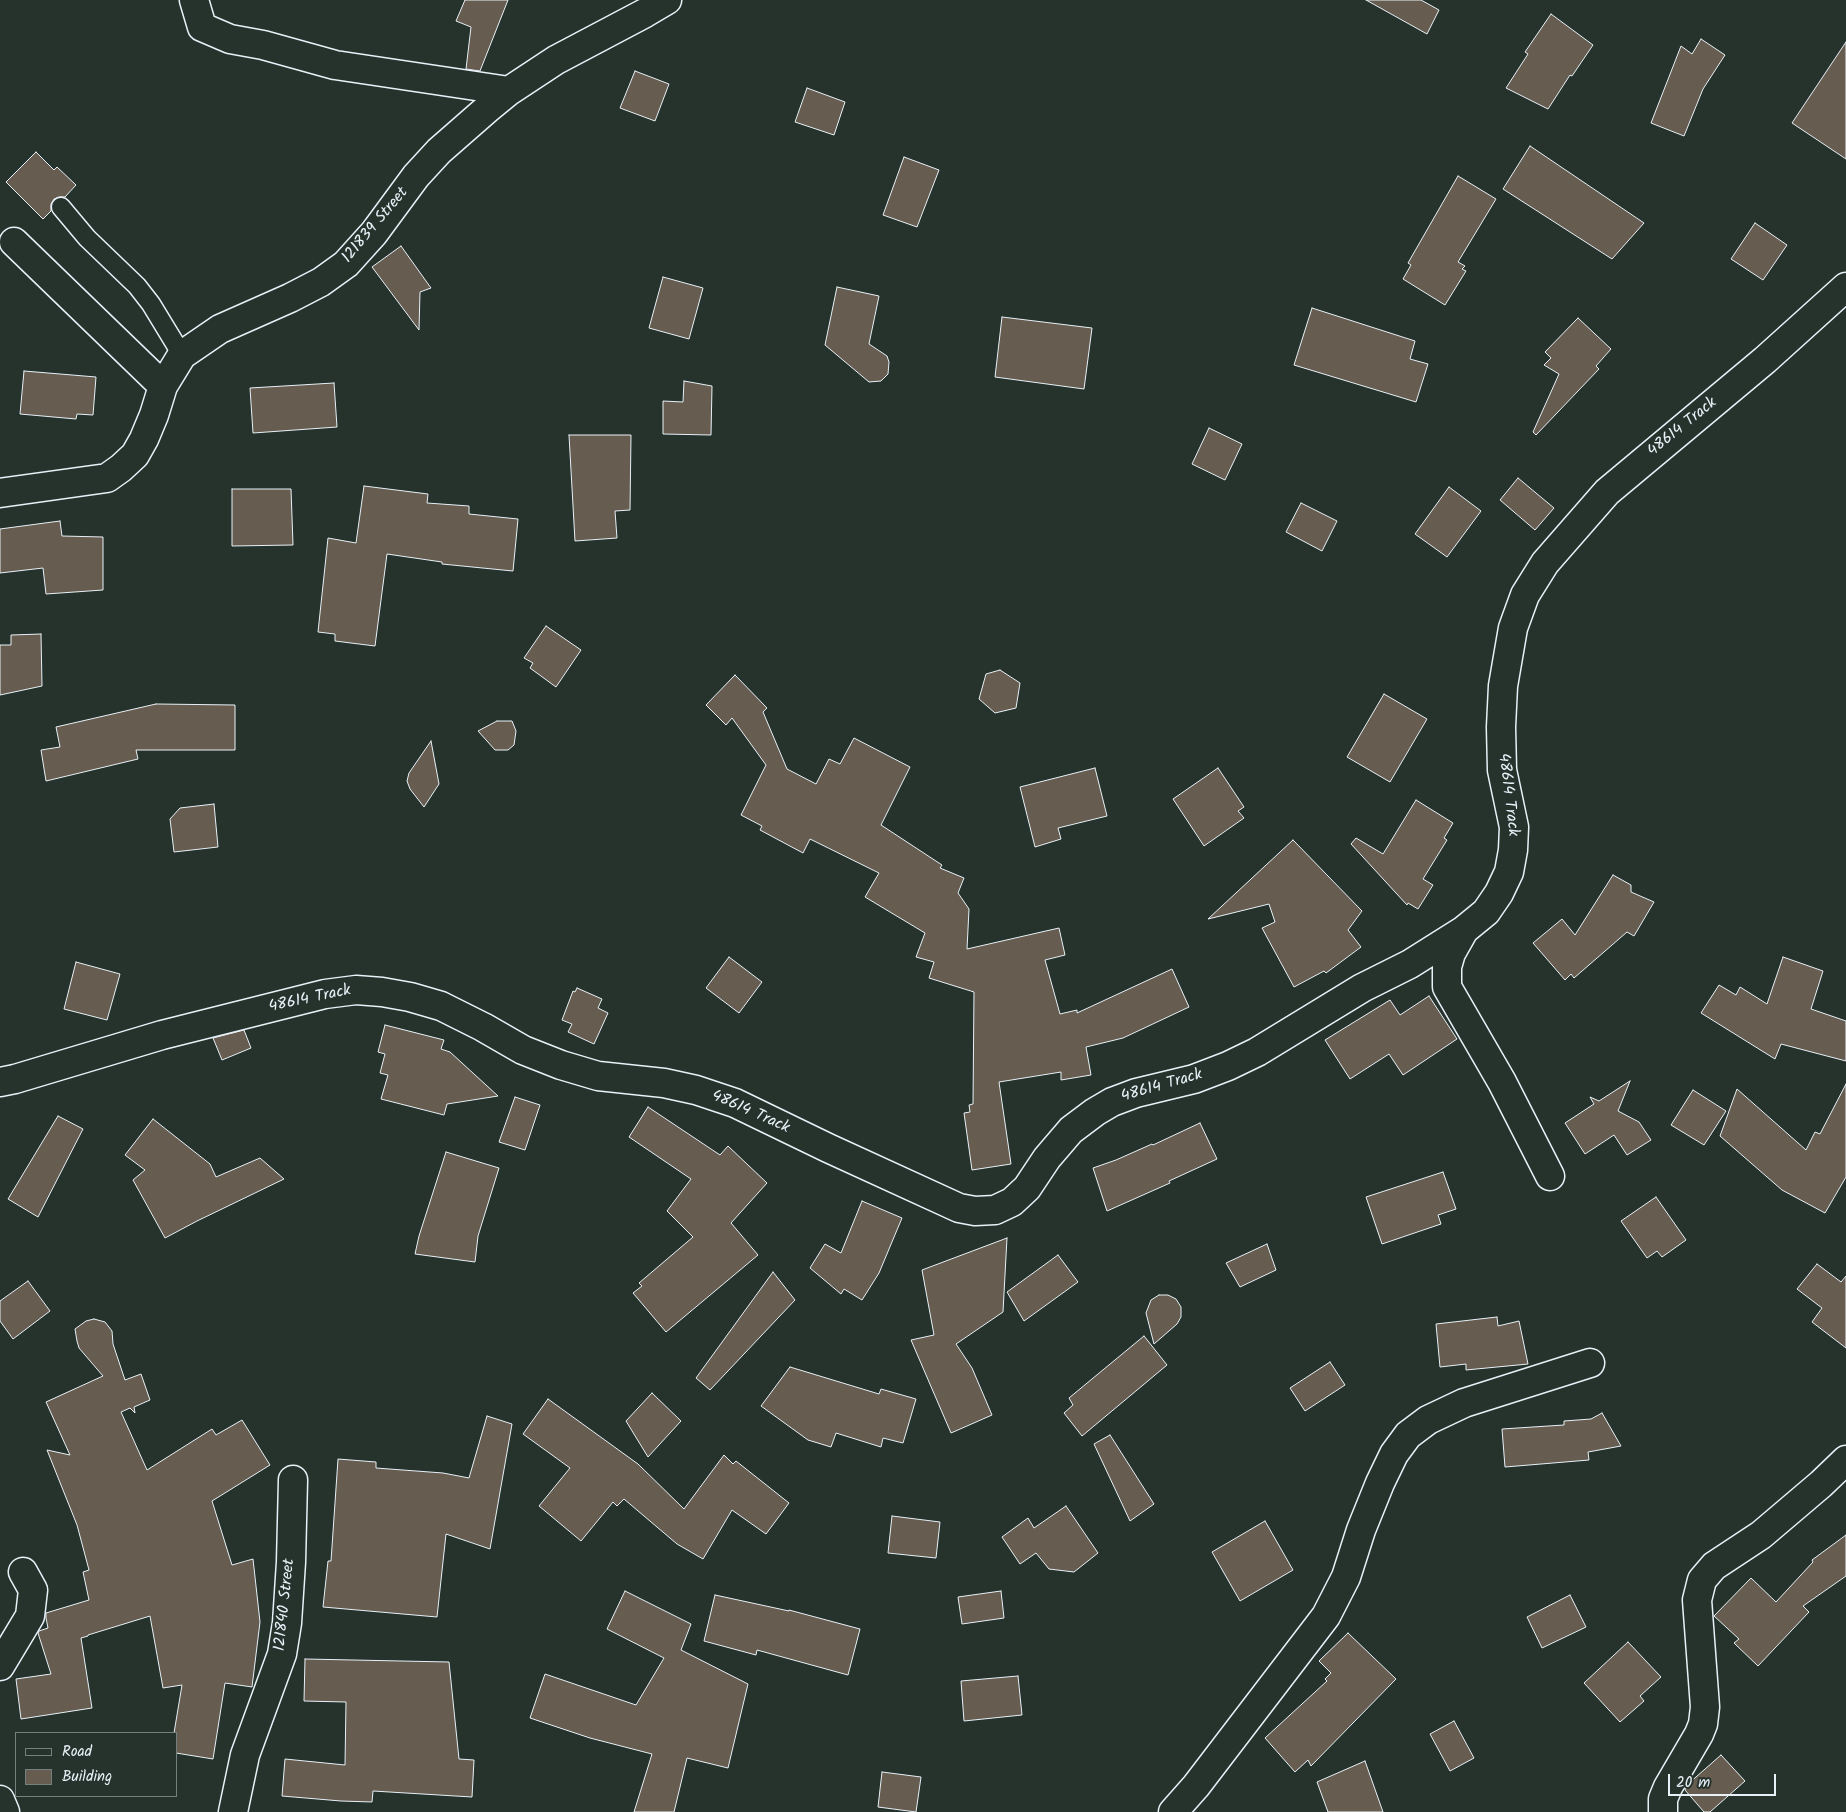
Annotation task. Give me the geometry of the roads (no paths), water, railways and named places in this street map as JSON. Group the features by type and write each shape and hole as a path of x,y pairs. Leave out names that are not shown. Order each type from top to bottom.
{"street":[{"path":"194,0 202,28 230,39 263,44 335,65 509,90"},
{"name":"121839 Street","path":"0,494 107,478 121,468 135,455 144,439 154,416 163,386 182,355 220,329 290,298 321,282 346,264 374,233 416,176 439,151 509,90 556,60 654,4"},
{"path":"14,242 163,386"},
{"name":"48614 Track","path":"0,1082 162,1035 325,994 356,990 382,992 410,997 440,1006 523,1050 561,1065 598,1076 664,1083 696,1090 735,1103 959,1208 995,1210 1012,1202 1027,1188 1047,1158 1071,1130 1112,1102 1194,1079 1228,1066 1274,1042 1362,988 1410,964 1464,930 1486,912 1499,893 1509,872 1513,850 1514,827 1502,770 1501,727 1503,686 1513,628 1525,595 1545,563 1607,492 1765,360 1846,287"},
{"path":"1464,930 1449,960 1447,987 1502,1082 1550,1176"},
{"path":"1173,1812 1196,1786 1326,1616 1346,1577 1361,1530 1380,1483 1394,1454 1408,1435 1428,1420 1464,1403 1590,1363"},
{"path":"1663,1812 1663,1799 1668,1787 1703,1724 1705,1707 1697,1600 1702,1580 1714,1566 1761,1535 1846,1460"},
{"name":"121840 Street","path":"233,1812 245,1755 282,1654 287,1623 291,1562 293,1480"},
{"path":"0,1666 30,1616 33,1590 23,1572"},
{"path":"0,1800 5,1812"}],"lane":[{"path":"61,207 82,232 137,286 151,304 182,355"}]}
